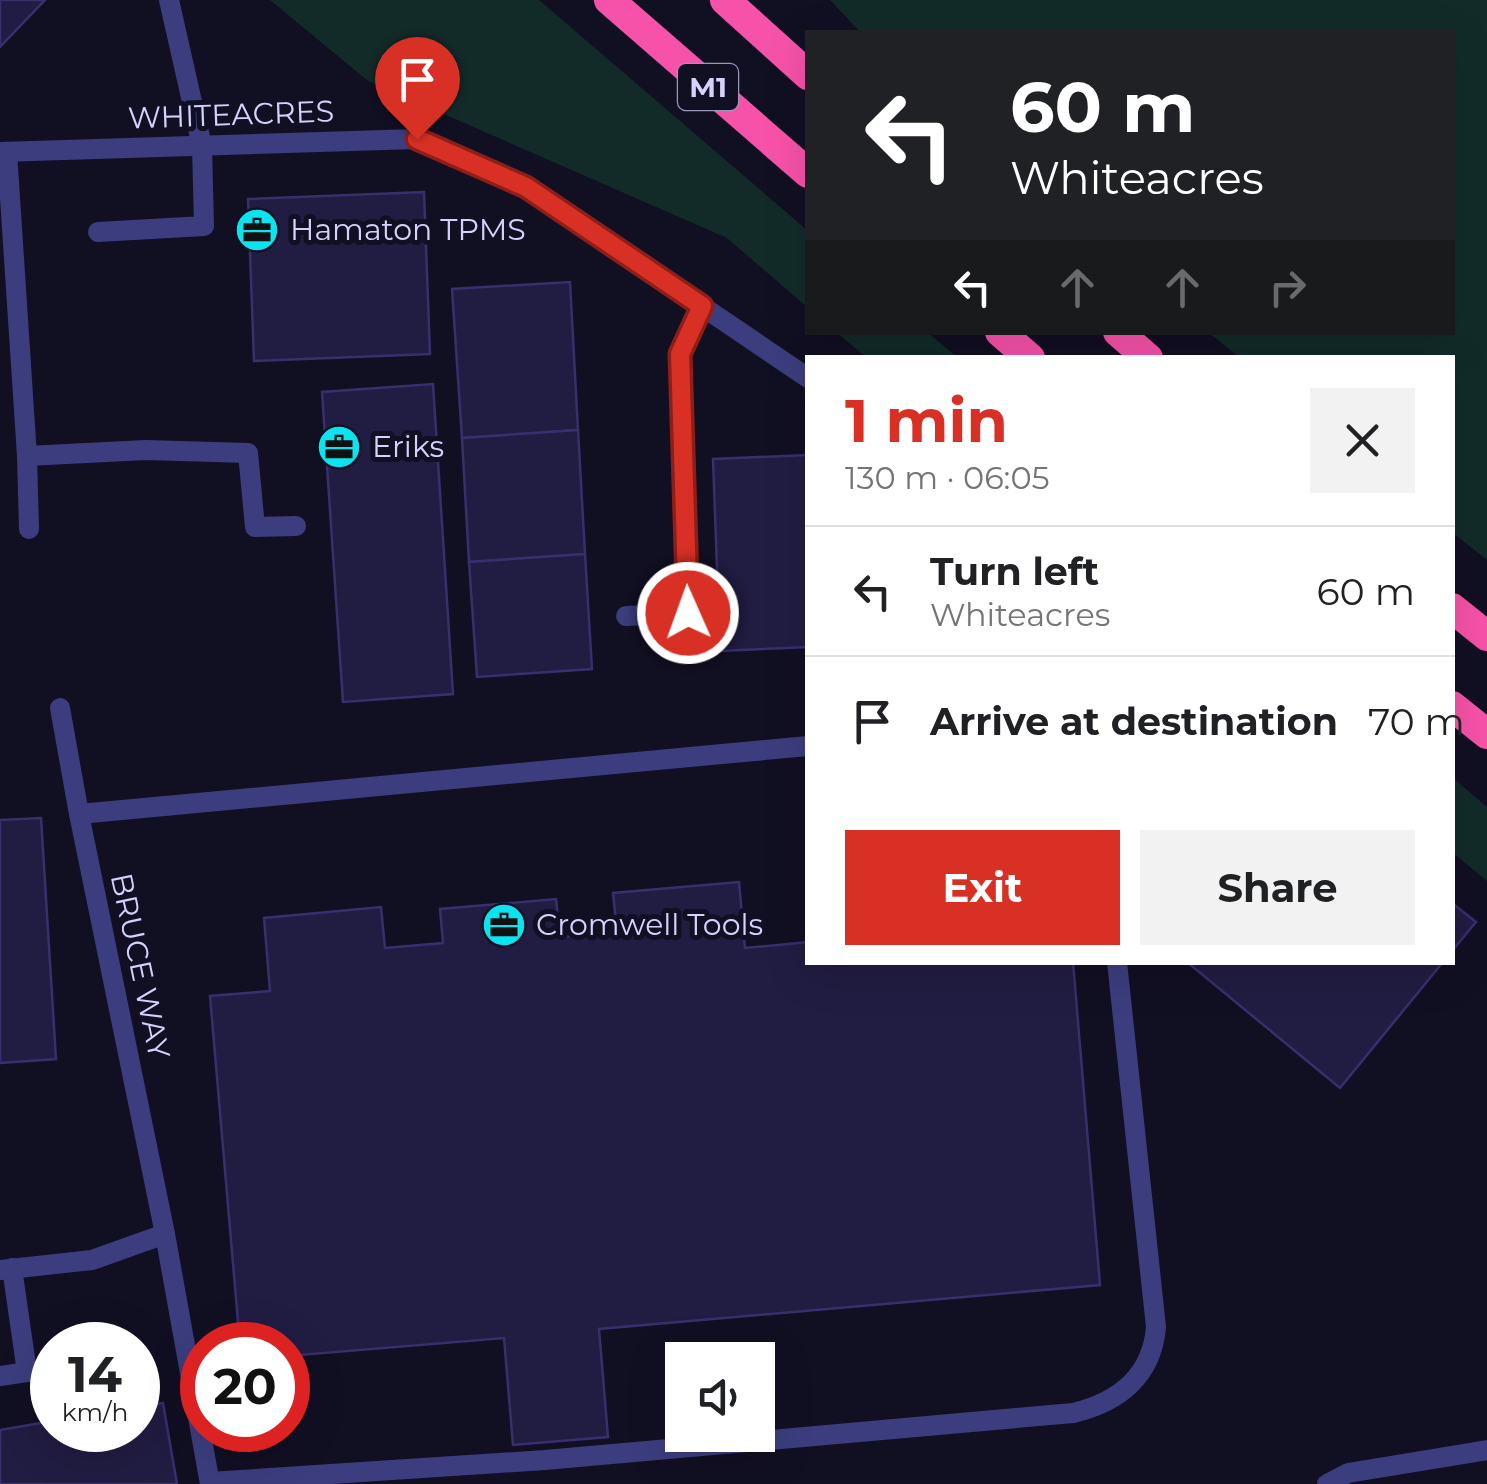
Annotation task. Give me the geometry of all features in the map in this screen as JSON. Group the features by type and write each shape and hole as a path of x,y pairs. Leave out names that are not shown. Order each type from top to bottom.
{"highway":[{"name":"M1","path":"609,0 805,169"},
{"name":"M1","path":"726,0 805,71"},
{"path":"1003,335 1027,355"},
{"path":"1121,335 1145,355"},
{"path":"1455,610 1487,636"},
{"path":"1455,708 1487,734"}],"lane":[{"path":"98,232 204,226 202,146 168,0"},
{"name":"WHITEACRES","path":"29,530 4,152 417,139 526,187 805,376"},
{"path":"626,616 688,613 680,354 702,306"},
{"path":"27,456 146,450 248,453 255,527 296,526"},
{"name":"BRUCE WAY","path":"60,708 210,1483"},
{"path":"79,814 805,746"},
{"path":"210,1483 546,1460 1073,1413 1103,1404 1126,1388 1144,1368 1151,1356 1156,1327 1117,965"},
{"path":"0,1376 27,1372 6,1269 92,1260 164,1234"},
{"path":"1327,1484 1348,1473 1487,1450"}],"green space":[{"path":"270,0 539,0 805,228 805,305 727,238 368,81"},
{"path":"830,0 1487,0 1487,560 1455,535 1455,355 1236,355 1212,335 1455,335 1455,30 858,30"},
{"path":"839,335 930,335 955,355 864,355"},
{"path":"1455,780 1487,807 1487,881 1455,855"}],"building":[{"path":"0,0 45,0 0,47"},
{"path":"424,192 430,354 254,361 248,199"},
{"path":"570,282 578,430 462,438 452,289"},
{"path":"433,384 453,694 343,702 322,392"},
{"path":"578,430 585,554 469,562 462,438"},
{"path":"805,455 805,647 720,651 713,459"},
{"path":"585,554 592,669 477,677 469,562"},
{"path":"41,818 56,1059 0,1063 0,820"},
{"path":"739,882 745,948 805,942 805,965 1073,965 1100,1285 599,1329 608,1437 513,1445 504,1338 310,1354 310,1322 238,1322 210,996 270,991 264,918 381,907 385,948 443,943 440,909 556,899 560,937 617,932 613,893"},
{"path":"1455,905 1476,922 1455,947"},
{"path":"1191,965 1441,965 1340,1088"},
{"path":"163,1403 177,1484 0,1484 0,1430 30,1425 30,1452 160,1452"}],"place":[{"name":"Hamaton TPMS","path":"257,230"},
{"name":"Eriks","path":"339,447"},
{"name":"Cromwell Tools","path":"504,925"}],"route":[{"path":"417,139 526,187 702,306 680,354 688,613"}]}
